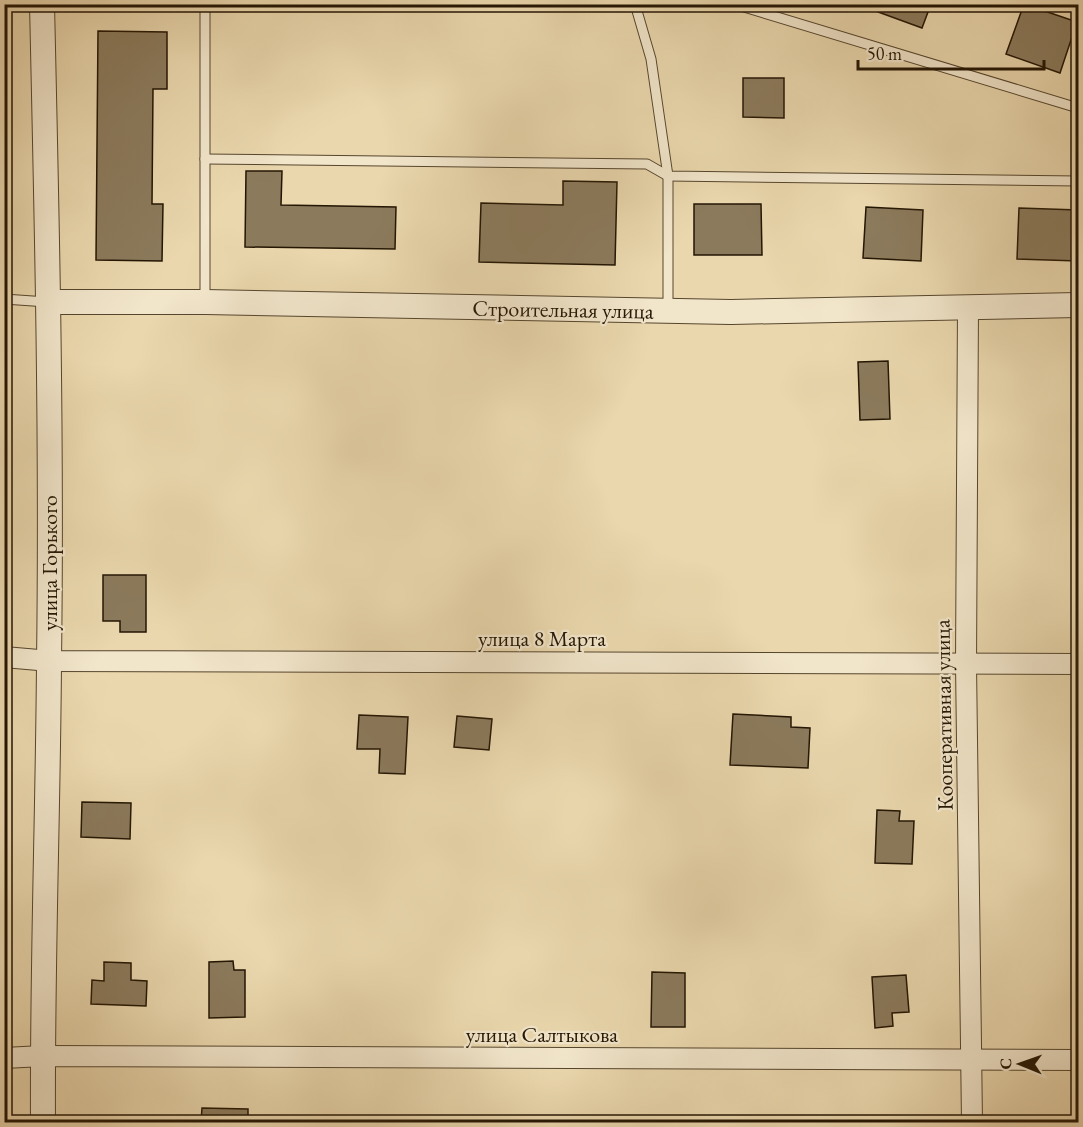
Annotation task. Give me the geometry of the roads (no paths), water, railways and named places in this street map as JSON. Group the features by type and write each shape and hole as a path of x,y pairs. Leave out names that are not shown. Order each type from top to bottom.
{"street":[{"name":"улица Горького","path":"42,4 48,302 50,661 43,1122"},
{"name":"Строительная улица","path":"48,302 205,302 731,312 1078,305"},
{"name":"Кооперативная улица","path":"968,307 966,664 972,1122"},
{"name":"улица 8 Марта","path":"4,657 50,661 1078,664"},
{"name":"улица Салтыкова","path":"4,1058 43,1056 1078,1060"}],"lane":[{"path":"205,4 205,302"},
{"path":"635,4 651,59 668,176 668,311"},
{"path":"734,4 1078,108"},
{"path":"205,159 646,164 668,176 1078,181"},
{"path":"4,299 48,302"}]}
